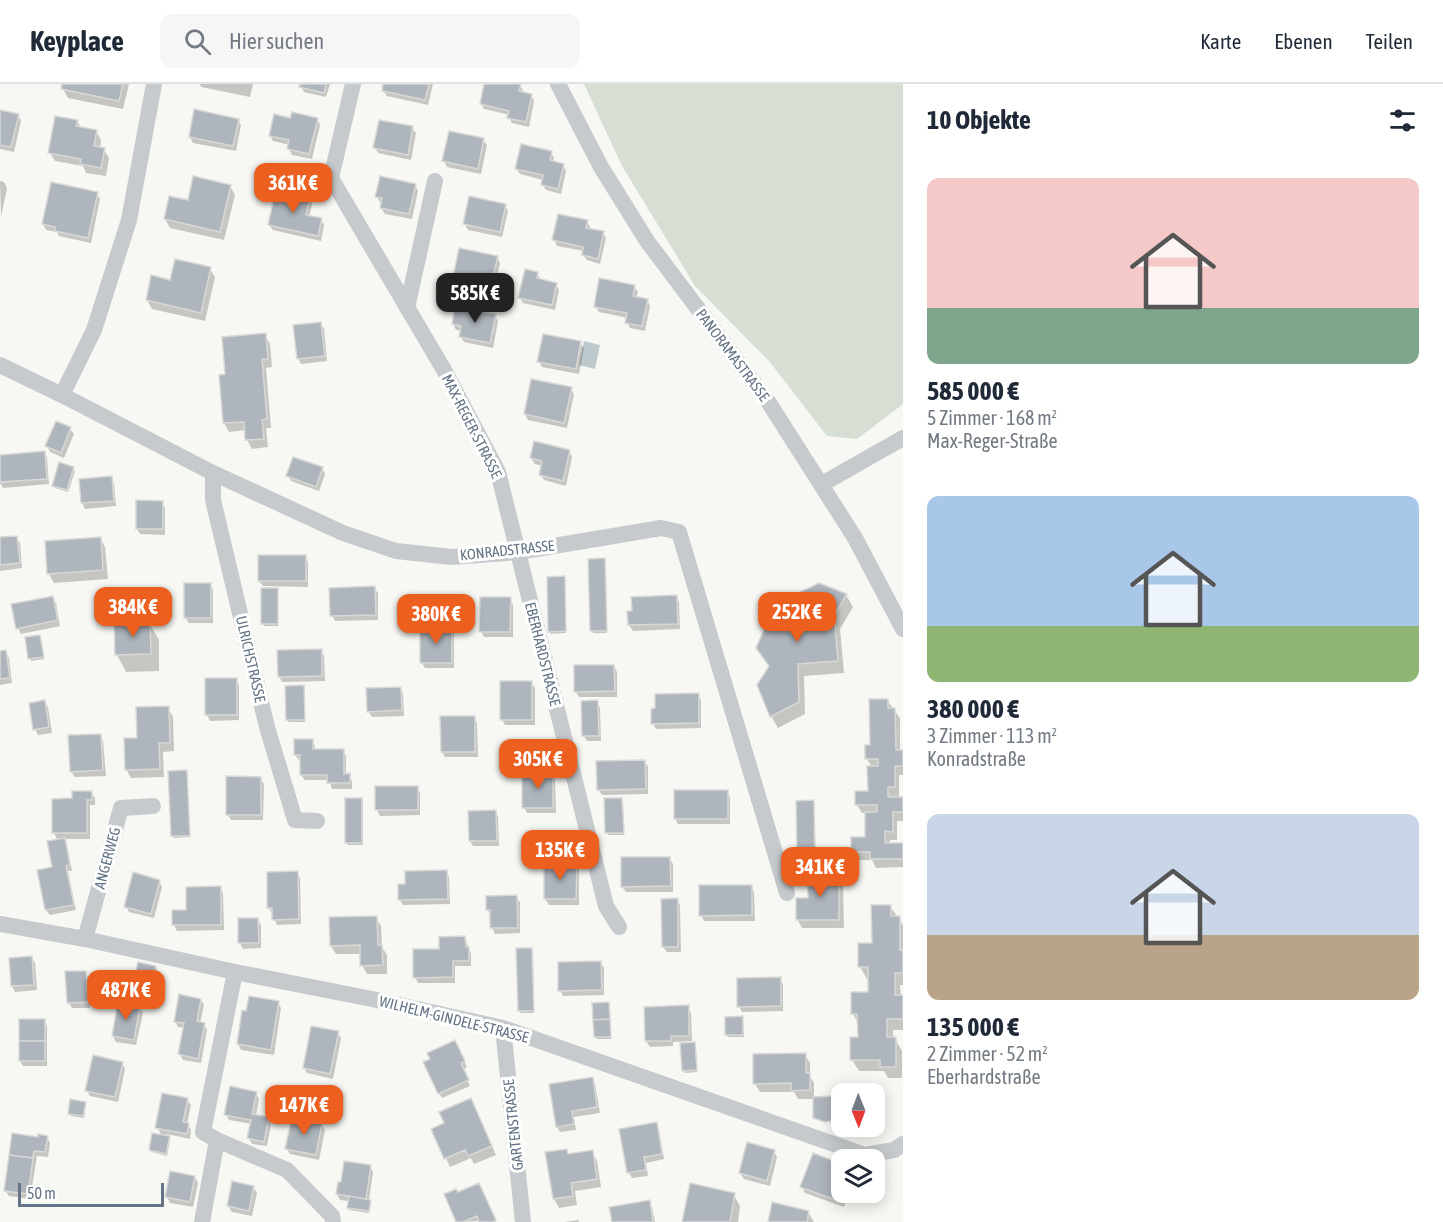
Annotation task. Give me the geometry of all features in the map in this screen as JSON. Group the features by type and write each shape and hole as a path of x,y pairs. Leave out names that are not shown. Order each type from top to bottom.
{"street":[{"path":"62,395 94,330 129,220 154,84"},
{"name":"MAX-REGER-STRASSE","path":"353,84 331,178 444,370 498,472 518,552"},
{"name":"PANORAMASTRASSE","path":"558,84 601,167 647,241 769,403 822,484 855,538 903,629"},
{"path":"407,308 435,181"},
{"name":"KONRADSTRASSE","path":"0,365 213,473 343,533 396,551 452,556 518,552 661,528 679,532 787,892"},
{"path":"822,484 903,438"},
{"name":"ULRICHSTRASSE","path":"213,473 213,500 267,727 296,820 317,821"},
{"name":"EBERHARDSTRASSE","path":"518,552 606,906 620,927"},
{"name":"ANGERWEG","path":"85,939 121,808 153,806"},
{"name":"WILHELM-GINDELE-STRASSE","path":"0,924 85,939 503,1028 865,1155 899,1147"},
{"path":"235,972 203,1132 287,1170 332,1216 333,1222"},
{"name":"GARTENSTRASSE","path":"503,1028 523,1222"},
{"path":"202,1222 217,1140"}],"shaded area":[{"path":"584,84 903,84 903,404 857,439 827,436 769,361 695,286 622,166"},
{"path":"584,341 600,345 595,369 579,365"}],"building":[{"path":"62,84 123,84 119,101 61,89"},
{"path":"300,84 326,84 324,93 299,87"},
{"path":"383,84 429,84 425,100 382,91"},
{"path":"484,84 521,84 519,91 532,94 526,122 507,118 509,111 480,104"},
{"path":"194,109 239,119 233,146 189,137"},
{"path":"0,110 19,114 11,147 0,145"},
{"path":"292,112 318,118 309,154 287,149 289,140 269,136 274,114 290,118"},
{"path":"55,116 78,120 76,126 97,130 94,146 105,148 101,168 80,164 81,159 48,153"},
{"path":"379,120 413,126 408,155 373,148"},
{"path":"449,131 484,138 478,169 442,161"},
{"path":"521,144 552,151 550,160 564,164 558,189 541,185 543,175 515,169"},
{"path":"193,176 231,185 220,232 164,219 169,196 188,200"},
{"path":"380,176 416,184 409,214 380,208 382,198 375,197"},
{"path":"51,182 98,192 88,238 55,231 55,227 42,224"},
{"path":"276,189 310,197 306,215 322,218 318,236 268,225"},
{"path":"469,196 506,204 500,232 463,224"},
{"path":"558,214 588,220 586,228 604,231 598,259 582,255 583,247 552,240"},
{"path":"459,248 498,256 491,285 453,277"},
{"path":"175,259 211,267 201,313 146,300 151,275 170,280"},
{"path":"525,269 538,272 537,278 557,283 552,305 518,298"},
{"path":"599,278 635,285 633,296 648,299 642,326 625,323 627,313 594,307"},
{"path":"455,307 496,314 490,343 459,337 461,326 452,324"},
{"path":"321,322 325,356 297,359 293,325"},
{"path":"266,333 268,359 262,359 267,419 262,420 264,439 245,440 244,422 223,423 219,375 225,374 222,337"},
{"path":"543,334 581,341 576,369 537,362"},
{"path":"531,379 572,387 564,423 524,414"},
{"path":"56,421 71,427 61,453 45,446"},
{"path":"534,441 570,450 563,481 539,475 542,461 530,458"},
{"path":"45,451 47,479 0,482 0,455"},
{"path":"293,457 323,467 316,487 286,476"},
{"path":"59,462 74,467 67,490 52,486"},
{"path":"112,476 114,501 81,503 79,479"},
{"path":"136,500 163,501 163,529 136,529"},
{"path":"17,536 20,563 0,565 0,537"},
{"path":"101,537 103,570 47,574 45,541"},
{"path":"258,555 306,555 306,581 258,581"},
{"path":"605,558 607,631 590,631 588,559"},
{"path":"565,576 566,631 548,632 547,577"},
{"path":"184,583 211,583 211,618 184,618"},
{"path":"819,583 847,594 834,616 838,661 798,664 799,702 770,717 757,685 769,666 756,648 775,604"},
{"path":"375,586 376,615 330,616 329,588"},
{"path":"261,588 278,588 278,624 261,624"},
{"path":"677,595 678,624 628,625 627,611 632,611 631,597"},
{"path":"53,596 58,620 16,629 11,604"},
{"path":"480,597 511,597 510,632 479,632"},
{"path":"150,621 151,654 115,655 114,622"},
{"path":"420,627 452,627 452,663 420,663"},
{"path":"40,635 44,657 28,659 25,637"},
{"path":"322,649 322,676 278,677 277,650"},
{"path":"6,650 10,678 0,679 0,651"},
{"path":"574,665 614,665 615,691 574,692"},
{"path":"205,678 237,678 237,715 205,715"},
{"path":"500,681 532,681 532,720 500,720"},
{"path":"304,685 305,720 286,720 285,686"},
{"path":"401,687 402,710 367,712 366,688"},
{"path":"699,693 699,723 651,724 651,709 655,708 655,694"},
{"path":"869,699 888,699 888,708 895,708 896,750 903,750 903,766 895,766 895,787 888,787 888,797 903,797 903,812 893,812 893,832 885,831 885,843 903,843 903,859 870,859 870,852 851,852 851,837 865,837 865,812 877,812 877,805 855,805 855,791 868,791 867,766 878,766 878,759 865,759 865,745 870,745"},
{"path":"45,700 49,727 33,730 29,703"},
{"path":"598,700 599,736 582,736 581,701"},
{"path":"169,706 170,743 159,743 160,769 125,770 124,738 137,738 136,707"},
{"path":"440,716 475,716 475,752 441,752"},
{"path":"101,734 103,770 70,772 68,735"},
{"path":"294,739 313,739 313,749 344,749 344,774 350,773 350,783 327,783 327,775 300,775 300,755 294,755"},
{"path":"645,760 646,789 597,790 596,761"},
{"path":"187,770 190,836 171,836 168,771"},
{"path":"553,772 553,808 522,808 522,773"},
{"path":"226,776 261,777 261,815 226,815"},
{"path":"375,786 418,786 418,810 375,810"},
{"path":"674,790 728,790 728,819 674,819"},
{"path":"72,791 92,791 92,800 87,800 87,833 52,833 52,799 72,798"},
{"path":"345,798 362,798 362,843 345,843"},
{"path":"604,798 622,798 624,833 605,833"},
{"path":"814,800 815,856 797,857 796,801"},
{"path":"496,810 497,841 469,841 468,811"},
{"path":"65,838 70,865 66,866 74,905 45,910 37,870 52,867 47,841"},
{"path":"621,857 670,857 671,886 621,887"},
{"path":"544,863 577,863 576,899 544,899"},
{"path":"447,870 448,899 398,900 398,884 405,884 405,871"},
{"path":"298,871 299,919 272,920 272,908 267,908 267,872"},
{"path":"133,872 160,880 151,914 124,907"},
{"path":"807,872 839,872 839,920 796,920 796,898 808,898"},
{"path":"699,885 752,885 752,915 699,916"},
{"path":"221,886 221,925 172,925 172,910 186,910 186,887"},
{"path":"517,895 518,928 490,928 490,910 486,910 486,896"},
{"path":"678,898 678,947 662,947 661,899"},
{"path":"871,905 891,905 891,916 900,916 903,973 895,973 895,995 903,995 903,1019 887,1019 887,1037 896,1037 896,1067 880,1067 880,1060 850,1060 850,1037 858,1037 857,1014 851,1014 851,992 868,992 868,967 858,967 858,943 872,943"},
{"path":"377,916 378,945 382,945 383,965 360,966 360,945 330,946 329,917"},
{"path":"238,918 258,918 259,943 238,943"},
{"path":"465,936 466,947 469,947 469,961 453,961 453,977 413,978 413,949 439,949 439,937"},
{"path":"516,948 532,948 534,1011 518,1011"},
{"path":"32,956 34,985 11,986 9,958"},
{"path":"601,961 602,990 558,991 558,962"},
{"path":"138,962 156,966 152,983 134,979"},
{"path":"65,971 86,971 88,1002 67,1003"},
{"path":"781,977 781,1006 737,1007 737,978"},
{"path":"179,994 201,999 197,1021 205,1023 198,1059 178,1054 184,1023 174,1022"},
{"path":"249,996 279,1001 271,1050 237,1044 242,1010 246,1011"},
{"path":"118,1002 140,1006 134,1040 112,1036"},
{"path":"609,1002 610,1019 593,1020 592,1003"},
{"path":"689,1005 689,1036 671,1036 671,1041 645,1041 644,1007"},
{"path":"743,1016 743,1035 725,1035 725,1017"},
{"path":"19,1019 45,1019 45,1041 19,1041"},
{"path":"610,1019 611,1037 594,1037 593,1020"},
{"path":"311,1026 339,1031 330,1074 303,1068"},
{"path":"455,1040 465,1061 461,1063 469,1080 438,1094 423,1062 430,1059 427,1053"},
{"path":"19,1041 45,1041 45,1061 19,1061"},
{"path":"695,1042 697,1070 682,1071 680,1043"},
{"path":"806,1053 806,1073 810,1073 810,1090 791,1091 791,1083 753,1084 753,1054"},
{"path":"93,1055 123,1062 115,1097 85,1091"},
{"path":"593,1077 597,1107 572,1111 574,1124 556,1127 549,1084"},
{"path":"230,1086 257,1092 252,1114 269,1117 264,1142 247,1138 251,1120 224,1115"},
{"path":"162,1093 188,1098 183,1122 189,1123 187,1134 155,1128"},
{"path":"831,1096 831,1121 825,1122 813,1118 813,1097"},
{"path":"471,1098 492,1146 468,1156 465,1150 444,1159 431,1129 444,1123 439,1112"},
{"path":"70,1099 86,1102 83,1116 68,1114"},
{"path":"292,1117 322,1123 316,1155 285,1149"},
{"path":"657,1122 662,1154 644,1157 646,1170 627,1173 619,1129"},
{"path":"12,1133 38,1137 38,1134 48,1136 45,1152 34,1151 33,1158 9,1155"},
{"path":"152,1133 170,1136 166,1154 149,1150"},
{"path":"747,1142 775,1150 767,1181 739,1173"},
{"path":"567,1149 568,1154 593,1150 597,1179 571,1183 573,1196 553,1199 545,1152"},
{"path":"813,1153 831,1160 831,1198 800,1187"},
{"path":"9,1155 33,1158 28,1194 4,1191"},
{"path":"344,1161 371,1165 366,1199 336,1194 338,1182 341,1182"},
{"path":"170,1171 195,1176 190,1202 165,1197"},
{"path":"232,1181 254,1186 249,1211 227,1206"},
{"path":"479,1183 496,1220 479,1222 477,1216 463,1222 456,1222 444,1194 456,1189 458,1192"},
{"path":"690,1183 735,1193 730,1222 682,1222"},
{"path":"349,1196 371,1200 369,1211 347,1208"},
{"path":"650,1200 653,1222 612,1222 609,1207"},
{"path":"772,1202 809,1211 807,1222 768,1222"}]}
